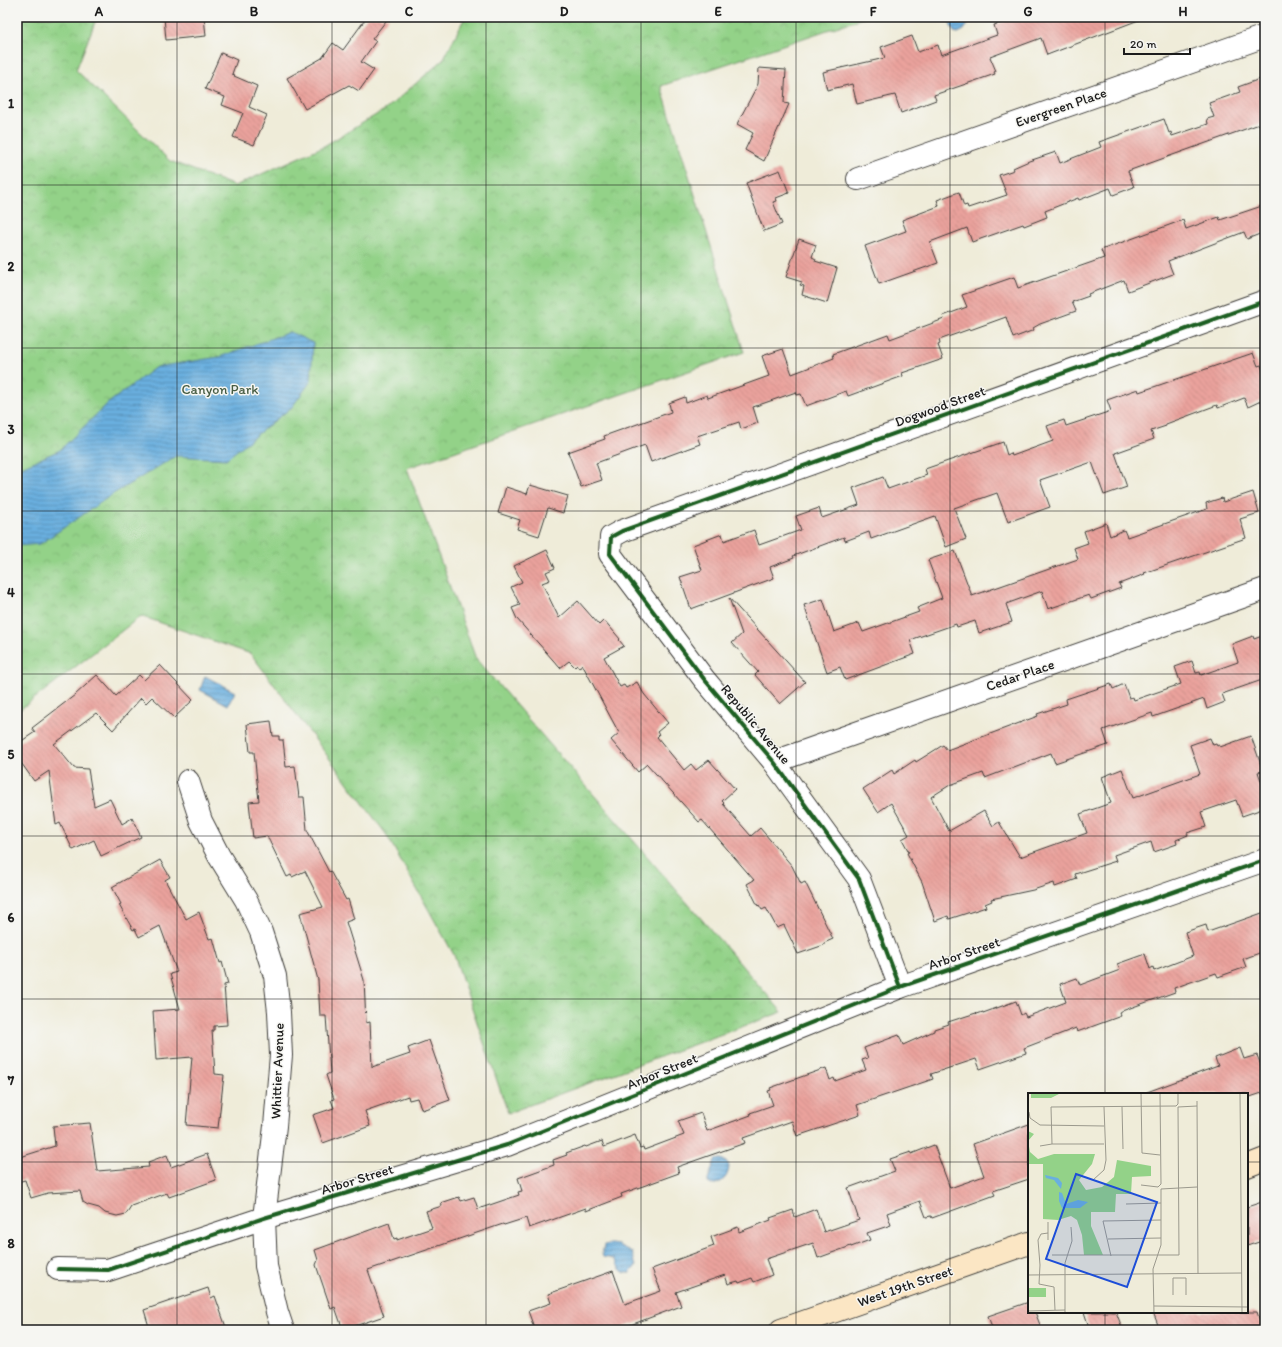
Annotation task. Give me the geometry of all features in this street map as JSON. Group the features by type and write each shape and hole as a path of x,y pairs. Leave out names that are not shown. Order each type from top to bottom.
{"street":[{"name":"Evergreen Place","path":"858,179 1265,36"},
{"name":"Dogwood Street","path":"622,531 1265,301"},
{"name":"Republic Avenue","path":"622,531 611,537 610,554 704,679 774,762 859,879 900,987"},
{"name":"Cedar Place","path":"774,762 1265,589"},
{"name":"Whittier Avenue","path":"188,781 201,821 219,856 246,900 260,932 275,976 279,1012 281,1055 276,1126 264,1218 266,1266 283,1330"},
{"name":"Arbor Street","path":"58,1269 108,1270 264,1218 507,1146 900,987 1265,860"},
{"path":"1248,1166 1265,1159"},
{"name":"West 19th Street","path":"780,1330 1028,1243"}],"green space":[{"name":"Canyon Park","path":"17,17 97,17 76,70 170,161 235,186 324,146 386,109 443,60 465,17 866,17 661,86 744,352 407,468 476,659 782,1012 508,1113 454,955 386,834 251,654 141,616 17,712"}],"water":[{"path":"954,17 977,17 970,20 964,30 958,33 954,32 950,24"},
{"path":"290,332 313,343 311,381 292,407 226,459 176,456 113,494 40,544 17,546 17,469 60,450 107,404 156,367 219,357"},
{"path":"205,676 235,692 228,705 200,690"},
{"path":"721,1159 729,1166 727,1174 722,1181 712,1185 708,1183 708,1180 715,1160"},
{"path":"604,1245 618,1245 632,1252 636,1266 630,1273 622,1271 614,1259 603,1257 602,1254"}],"building":[{"path":"164,17 204,17 206,36 166,40"},
{"path":"367,17 389,17 372,39 376,41 361,62 374,70 359,91 349,85 305,109 287,78 322,58 333,43 343,50"},
{"path":"1018,17 1144,18 1047,55 1041,38 990,57 996,71 994,72 995,74 934,95 936,100 901,113 895,95 857,104 852,84 827,90 823,72 885,58 881,47 912,36 918,52 938,45 941,55 997,35 994,25"},
{"path":"221,53 237,60 232,74 235,75 234,76 257,86 249,107 267,115 254,145 233,137 243,113 222,105 225,97 205,89"},
{"path":"759,68 786,70 784,103 789,104 764,161 745,150 753,133 737,124 758,84"},
{"path":"1260,79 1265,94 1265,122 1128,171 1134,187 1113,195 1110,188 1079,200 1078,198 1045,211 1047,217 1024,226 1023,224 972,242 967,228 930,242 938,263 879,284 865,246 906,231 902,220 939,206 937,200 959,192 964,206 967,205 968,208 1007,195 999,175 1014,170 1013,168 1056,152 1060,163 1101,147 1099,142 1164,119 1169,133 1171,132 1172,136 1208,124 1207,119 1214,117 1209,103 1240,92 1238,87"},
{"path":"780,170 789,193 776,198 777,201 773,202 782,224 764,231 746,183"},
{"path":"1265,205 1265,232 1247,239 1244,232 1168,261 1173,274 1128,291 1124,280 1088,294 1089,296 1072,302 1076,311 1040,324 1033,328 1034,330 1013,338 1006,317 939,340 940,344 938,345 943,359 902,373 903,376 848,396 846,391 806,406 801,394 797,395 796,392 753,407 758,423 741,429 739,422 697,436 700,444 651,462 645,445 596,463 602,480 581,487 568,452 605,439 604,436 671,412 669,403 685,397 686,403 707,395 708,398 769,376 762,356 783,349 792,374 834,358 833,354 888,334 890,339 944,319 943,316 967,307 962,295 1014,277 1018,288 1104,258 1101,250 1183,220 1186,229 1219,217 1220,220"},
{"path":"799,239 816,245 812,257 816,259 815,261 837,268 827,303 802,295 804,286 800,285 802,282 786,277"},
{"path":"1253,353 1258,366 1261,365 1265,377 1265,399 1248,407 1244,398 1218,408 1217,405 1151,431 1154,439 1115,453 1127,487 1104,495 1092,462 1040,480 1050,507 1008,522 997,493 954,508 966,539 946,547 935,516 871,539 869,532 845,541 844,537 793,556 794,558 770,567 774,578 691,609 680,577 702,570 693,545 722,534 724,541 754,530 759,545 801,530 796,516 819,508 822,518 859,505 853,488 883,477 888,489 927,475 925,469 1003,442 1007,455 1011,453 1012,456 1053,441 1047,426 1064,420 1066,426 1111,411 1107,400 1138,389 1139,392"},
{"path":"530,485 568,496 563,513 548,508 539,536 517,529 520,520 498,513 506,487 527,494"},
{"path":"1253,492 1259,513 1240,519 1246,538 1144,573 1145,574 1119,584 1121,588 1091,599 1089,595 1048,609 1042,591 1006,604 1012,622 979,633 975,621 957,627 956,624 910,640 915,654 845,680 840,667 827,672 804,605 823,599 834,632 859,623 863,632 919,612 917,608 942,598 928,560 955,551 972,596 1078,559 1074,548 1088,543 1084,531 1106,523 1110,536 1124,530 1127,537 1207,509 1206,503 1222,498 1223,502"},
{"path":"547,550 555,568 546,572 550,580 542,583 559,618 578,601 599,625 604,620 624,646 604,657 620,687 624,685 626,688 637,682 644,694 668,723 657,732 659,735 657,737 684,770 691,764 696,770 709,760 735,789 722,801 724,803 723,804 751,836 760,828 792,866 801,884 805,882 833,939 824,943 824,945 798,954 784,925 777,928 766,908 762,910 759,905 758,906 747,884 754,880 702,820 699,822 647,764 638,772 611,740 619,733 582,664 579,668 577,665 575,667 569,661 560,668 517,619 512,608 520,605 511,587 522,582 514,566"},
{"path":"729,598 805,682 780,704 755,675 758,672 732,643 742,634"},
{"path":"1265,635 1265,679 1222,694 1225,702 1207,709 1204,699 1153,717 1152,713 1103,730 1108,745 1055,763 1051,753 985,778 983,773 950,785 931,797 949,831 984,811 993,826 999,822 1020,857 1087,833 1080,814 1111,803 1102,777 1122,769 1133,798 1200,774 1190,745 1210,738 1213,745 1216,744 1220,747 1251,736 1263,771 1258,772 1265,792 1265,808 1242,816 1236,800 1201,812 1206,827 1187,833 1188,835 1176,840 1177,844 1154,852 1151,842 1114,855 1116,861 1075,874 1077,879 1055,887 1054,883 1033,890 991,899 992,901 985,904 986,907 949,919 948,916 935,921 922,882 907,853 909,852 902,839 909,835 891,803 878,812 863,789 892,770 894,774 915,760 916,762 943,745 947,750 1038,716 1037,714 1067,704 1066,699 1111,684 1113,689 1124,684 1129,698 1133,697 1134,700 1181,684 1175,667 1192,661 1196,673 1200,672 1201,675 1238,662 1232,644 1253,636 1254,639"},
{"path":"160,665 193,700 174,718 152,697 146,703 141,698 113,730 96,713 54,744 74,768 88,769 94,806 110,799 122,824 132,818 141,837 101,856 94,840 73,850 60,823 56,825 49,771 34,781 17,757 17,744 35,732 32,728 75,695 97,675 116,696 139,675 144,680"},
{"path":"271,721 273,736 279,736 279,740 283,740 286,767 295,766 299,797 304,797 307,830 329,872 330,871 346,900 348,899 354,919 346,922 364,980 366,1023 370,1022 372,1067 410,1054 408,1048 429,1040 450,1100 422,1110 417,1098 409,1100 408,1096 365,1111 370,1126 323,1143 313,1115 334,1108 331,1100 334,1099 326,1075 330,1073 326,1016 320,1016 318,980 300,913 323,907 305,871 292,877 291,875 287,877 267,836 253,838 249,802 259,801 254,752 250,752 247,724"},
{"path":"160,860 170,877 165,880 186,919 199,912 209,939 213,938 228,984 224,985 227,1025 214,1026 214,1030 212,1030 215,1074 224,1075 218,1128 186,1125 192,1057 156,1060 153,1011 180,1009 170,974 177,972 160,926 139,937 135,929 133,930 119,905 121,904 112,887"},
{"path":"1265,912 1265,951 1243,959 1246,967 1218,977 1216,973 1174,988 1175,992 1119,1012 1121,1016 1077,1032 1076,1028 1024,1048 1026,1053 980,1069 976,1059 931,1074 933,1079 857,1105 860,1115 797,1136 792,1121 743,1138 745,1143 677,1167 679,1173 621,1194 622,1197 586,1211 586,1208 529,1228 526,1218 504,1225 503,1224 368,1270 384,1316 343,1330 335,1307 331,1309 316,1265 318,1260 315,1250 389,1223 394,1239 397,1238 397,1240 432,1228 426,1211 442,1206 441,1203 459,1197 461,1201 474,1197 478,1209 519,1195 518,1192 522,1191 518,1178 554,1165 553,1160 567,1155 566,1153 585,1146 586,1147 602,1141 604,1147 635,1135 640,1148 643,1147 644,1150 684,1135 678,1121 701,1113 707,1131 751,1115 750,1113 773,1105 768,1091 771,1090 770,1088 826,1068 830,1080 834,1078 835,1081 866,1070 862,1060 868,1058 864,1048 899,1035 903,1045 934,1031 934,1029 949,1024 948,1022 976,1013 983,1013 1016,1001 1021,1015 1024,1013 1026,1017 1066,1002 1060,984 1077,978 1080,985 1120,970 1117,964 1145,954 1150,969 1153,967 1154,971 1193,956 1185,932 1206,925 1208,932"},
{"path":"1240,1048 1244,1059 1257,1055 1265,1076 1265,1092 1248,1098 1248,1093 1148,1093 1218,1066 1215,1058"},
{"path":"90,1123 97,1171 149,1167 148,1162 167,1155 171,1167 207,1154 216,1180 169,1197 167,1193 131,1206 126,1214 117,1216 105,1213 99,1208 83,1202 80,1191 48,1193 31,1198 25,1180 17,1182 17,1158 55,1146 53,1126"},
{"path":"1028,1124 1028,1179 993,1191 995,1195 932,1218 931,1216 926,1217 920,1201 887,1213 891,1225 867,1233 870,1240 818,1258 813,1243 766,1259 772,1275 754,1282 752,1278 739,1283 738,1281 728,1284 725,1275 676,1292 681,1306 617,1330 535,1330 528,1311 551,1303 548,1294 613,1271 625,1304 661,1291 652,1269 714,1246 711,1237 738,1227 739,1232 771,1220 770,1218 793,1210 795,1217 816,1209 824,1232 859,1220 848,1188 895,1171 890,1159 911,1152 911,1154 934,1145 950,1188 984,1176 973,1144"},
{"path":"1265,1201 1265,1240 1248,1246 1248,1207"},
{"path":"208,1288 211,1298 215,1296 227,1330 150,1330 144,1310"},
{"path":"1028,1302 1028,1313 1035,1313 1042,1330 993,1330 988,1316"},
{"path":"1257,1312 1263,1330 1160,1330 1153,1313"},
{"path":"1084,1313 1116,1313 1123,1330 1090,1330"}],"cycle path":[{"path":"900,987 859,879 774,762 704,679 610,554 611,537 622,531 1265,301"},
{"path":"58,1269 108,1270 264,1218 507,1145 900,987 1265,860"}]}
